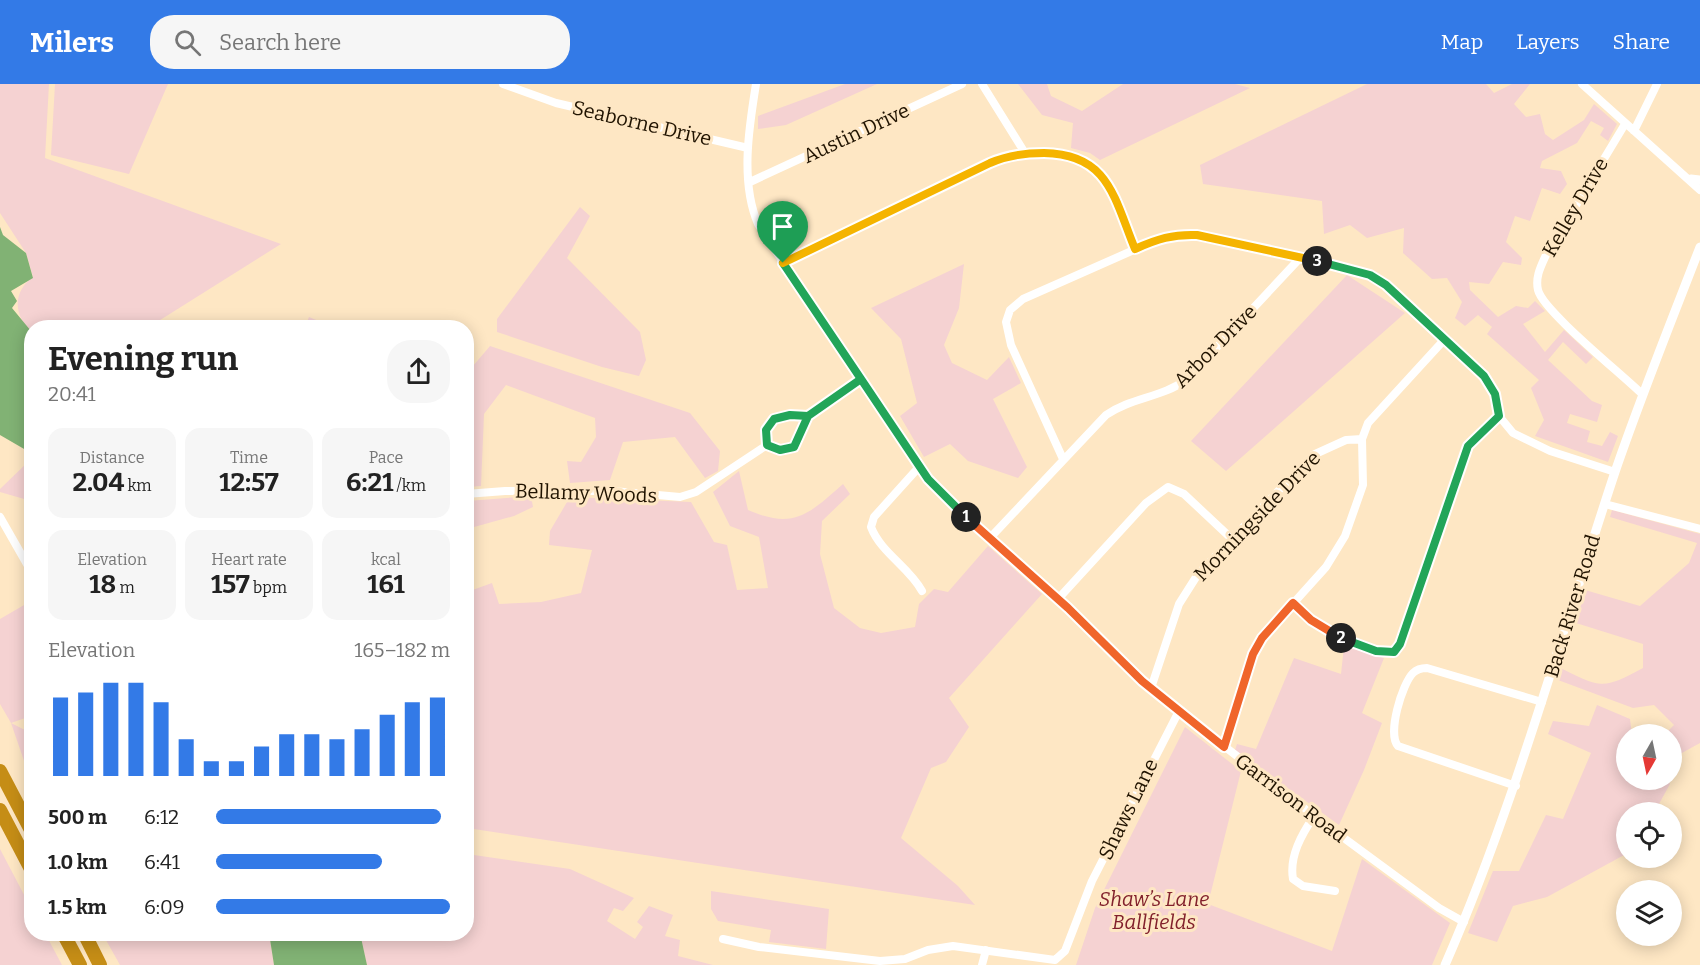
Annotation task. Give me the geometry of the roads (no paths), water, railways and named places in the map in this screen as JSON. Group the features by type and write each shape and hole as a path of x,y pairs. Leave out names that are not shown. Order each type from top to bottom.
{"highway":[{"path":"0,771 24,817"},
{"path":"0,810 24,856"},
{"path":"67,941 80,965"},
{"path":"88,941 100,965"}],"street":[{"name":"Seaborne Drive","path":"503,84 556,103 748,148"},
{"name":"Garrison Road","path":"756,84 748,148 755,219 920,467 946,499 1058,599 1151,688 1179,711 1314,816 1439,908 1464,922"},
{"name":"Austin Drive","path":"750,182 962,84"},
{"path":"982,84 1024,153"},
{"path":"1582,84 1625,124 1695,180 1700,190"},
{"path":"1634,131 1657,84"},
{"name":"Kelley Drive","path":"1625,124 1546,255 1539,271 1538,290 1560,319 1642,394"},
{"path":"783,263 990,163 1006,156 1024,153 1063,153 1088,161 1101,174 1135,249"},
{"path":"1064,459 1011,345 1006,322 1010,310 1023,299 1135,249 1161,238 1188,234 1301,257 1370,275 1392,290 1492,386 1499,416 1513,434 1532,444 1615,472"},
{"name":"Back River Road","path":"1445,965 1464,922 1515,786 1615,472 1642,394 1700,247"},
{"name":"Arbor Drive","path":"989,539 1106,415 1121,404 1173,390 1187,379 1301,257"},
{"path":"1224,747 1253,654 1262,638 1337,552 1345,536 1362,485 1362,439 1368,423 1444,340"},
{"path":"808,416 790,415 774,419 766,430 767,445 780,450 794,447 808,416 861,379"},
{"path":"1293,603 1311,620 1342,639 1376,651 1394,652 1400,644 1468,446 1499,416"},
{"name":"Morningside Drive","path":"1151,688 1172,621 1187,588 1313,455 1346,440 1362,439"},
{"name":"Bellamy Woods","path":"474,493 505,491 613,491 680,496 704,488 767,445"},
{"path":"920,467 874,517 871,527 880,542 915,577 922,591"},
{"path":"1058,599 1146,503 1168,487 1184,494 1232,539"},
{"path":"1605,504 1700,529"},
{"path":"0,517 24,559"},
{"path":"1515,786 1398,747 1392,734 1396,715 1411,676 1421,668 1434,669 1542,702"},
{"name":"Shaws Lane","path":"723,939 759,947 880,961 905,959 941,947 986,950 1048,961 1055,960 1065,951 1092,881 1179,711"},
{"path":"1314,816 1300,840 1292,865 1293,879 1303,886 1335,891"},
{"path":"982,965 986,950"}],"park label":[{"name":"Shaw’s Lane Ballfields","path":"1154,910"}]}
